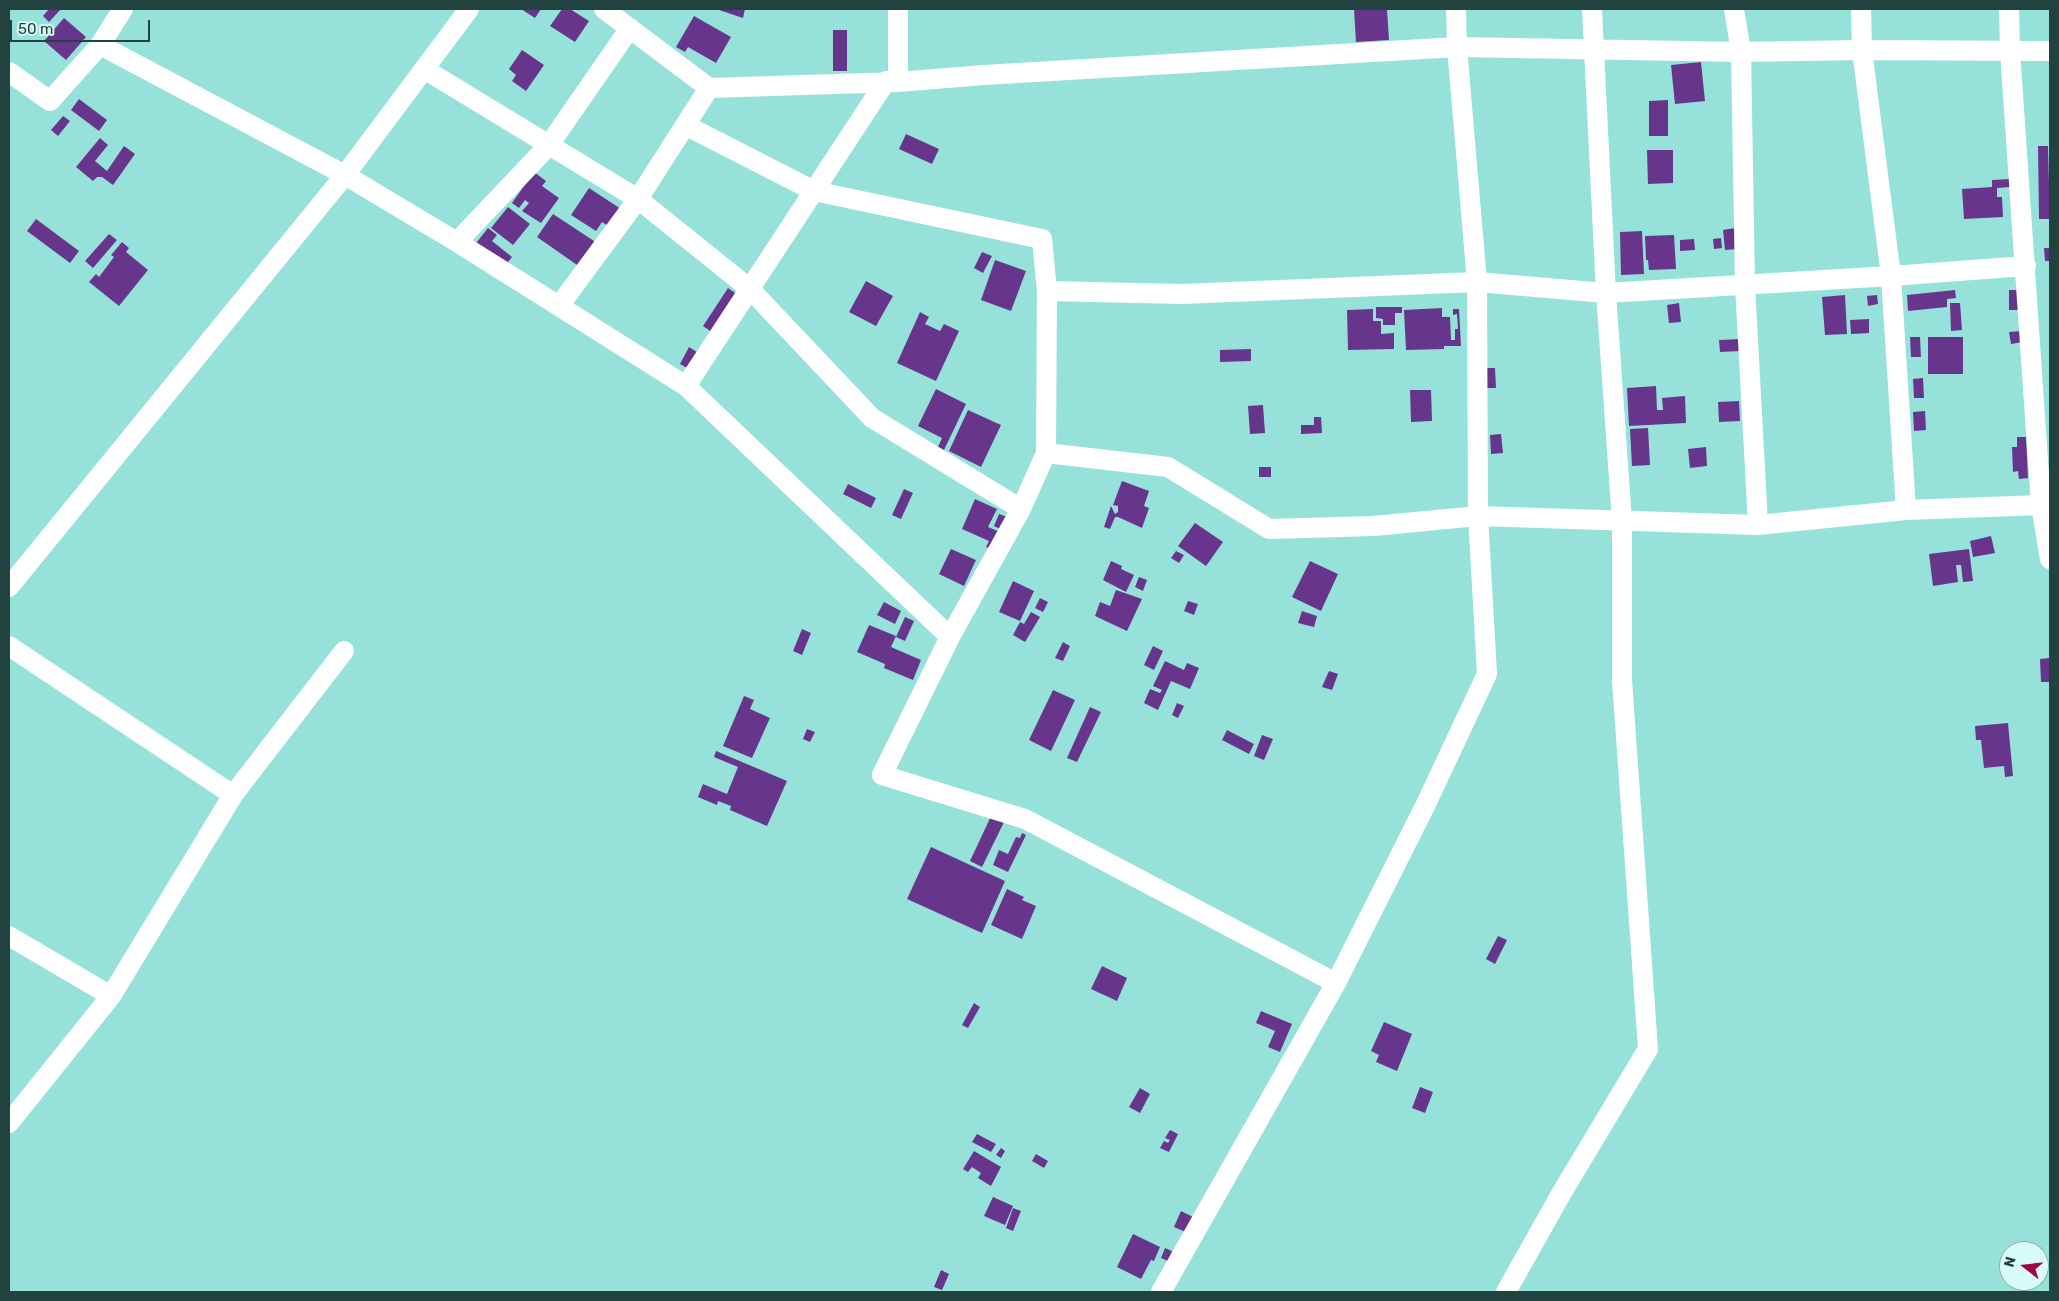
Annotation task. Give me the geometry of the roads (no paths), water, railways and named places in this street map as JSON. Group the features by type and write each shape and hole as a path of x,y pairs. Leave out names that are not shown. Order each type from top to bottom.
{"street":[{"path":"9,72 50,101 100,45 123,9"},
{"path":"9,587 345,175 469,9"},
{"path":"604,9 709,88 892,82 1456,47 1741,52 1862,50 2050,51"},
{"path":"686,386 814,191 892,82 898,9"},
{"path":"1161,1292 1336,983 1426,804 1486,674 1478,516 1477,282 1456,47 1456,9"},
{"path":"1506,1292 1561,1194 1648,1049 1622,680 1622,521 1606,293 1592,9"},
{"path":"1734,9 1741,52 1745,285 1758,525"},
{"path":"1860,9 1862,50 1891,276 1906,510"},
{"path":"2009,9 2010,51 2041,505 2050,559"},
{"path":"457,242 549,145 630,28"},
{"path":"100,45 345,175 457,242 686,386 950,637"},
{"path":"424,69 638,199 750,289 872,418 1021,510"},
{"path":"558,306 638,199 709,88"},
{"path":"685,125 814,191 1042,239 1047,291 1046,453 1021,510 950,637 882,775 1025,819 1336,983"},
{"path":"1047,291 1182,294 1477,282 1606,293 2026,266"},
{"path":"1046,453 1168,467 1269,529 1374,526 1478,516 1758,525 1906,510 2041,505"},
{"path":"9,646 233,795"},
{"path":"9,1123 111,996 233,795 344,651"},
{"path":"9,936 111,996"}]}
